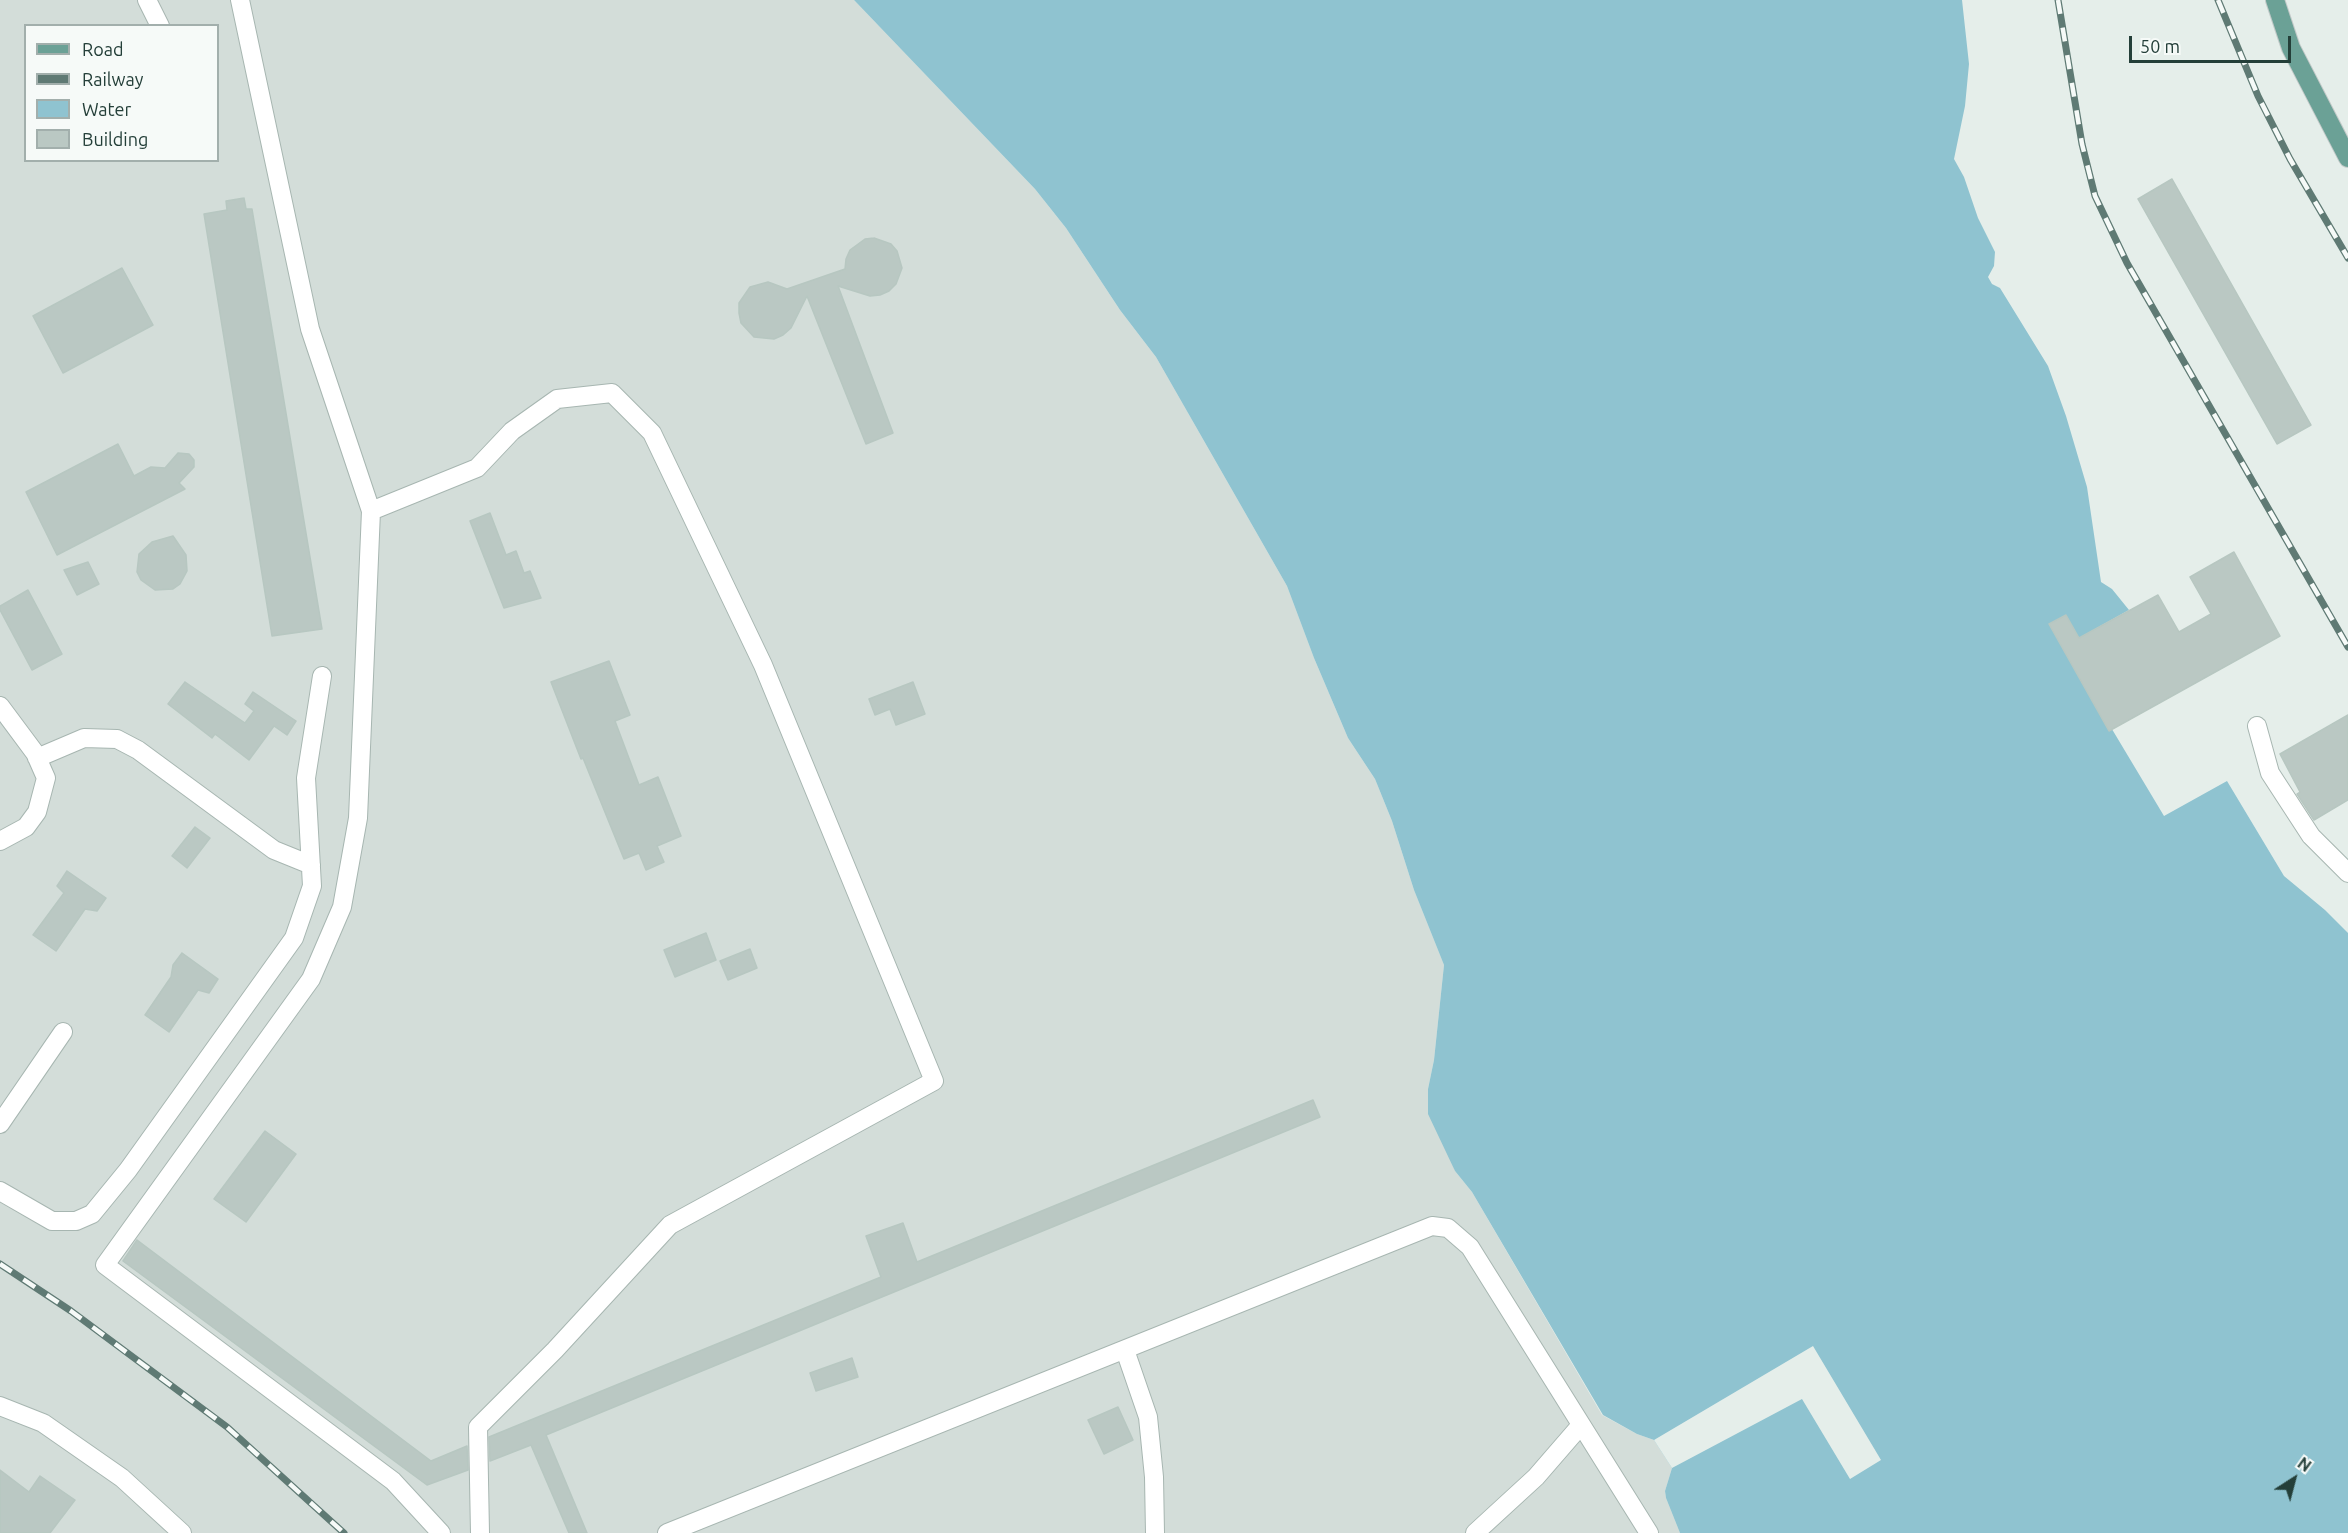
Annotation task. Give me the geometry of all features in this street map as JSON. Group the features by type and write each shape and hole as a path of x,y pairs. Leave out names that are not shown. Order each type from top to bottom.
{"main road":[{"path":"2275,0 2291,48 2348,158"}],"lane":[{"path":"147,0 159,24"},
{"path":"240,0 310,329 372,511 358,818 342,908 311,979 105,1265 393,1481 441,1533"},
{"path":"372,511 477,468 512,431 557,399 612,393 652,433 763,665 934,1081 670,1225 555,1350 478,1427 480,1533"},
{"path":"0,1191 52,1221 76,1221 92,1214 128,1170 294,938 312,886 306,778 322,676"},
{"path":"0,706 37,758 46,778 37,812 26,827 0,841"},
{"path":"2257,726 2270,773 2311,836 2348,873"},
{"path":"37,758 84,738 117,739 138,750 274,850 311,865"},
{"path":"0,1124 63,1032"},
{"path":"668,1533 1432,1226 1448,1227 1470,1247 1648,1533"},
{"path":"1125,1350 1148,1417 1154,1478 1155,1533"},
{"path":"0,1406 43,1423 122,1478 182,1533"},
{"path":"1475,1533 1536,1477 1581,1425"}],"shaded area":[{"path":"0,0 854,0 1035,189 1066,228 1120,310 1156,357 1287,586 1348,738 1375,779 1392,821 1414,890 1444,965 1434,1060 1428,1089 1455,1171 1472,1192 1602,1415 1637,1434 1654,1440 1672,1468 1665,1491 1680,1533 0,1533"}],"water":[{"path":"854,0 1962,0 1969,64 1965,106 1954,159 1964,177 1978,218 1995,252 1994,266 1988,277 1992,284 2000,288 2048,366 2066,416 2087,487 2101,582 2112,589 2129,610 2079,638 2066,615 2049,624 2164,816 2227,781 2284,876 2325,910 2348,933 2348,1533 1680,1533 1665,1491 1672,1468 1654,1440 1637,1434 1603,1415 1472,1192 1455,1171 1428,1114 1428,1089 1434,1060 1444,965 1414,890 1392,821 1375,779 1348,738 1287,586 1156,357 1120,310 1066,228 1035,189"}],"pier":[{"path":"1813,1346 1881,1460 1850,1479 1802,1399 1672,1468 1654,1440"}],"building":[{"path":"2172,179 2311,425 2277,444 2138,199"},
{"path":"244,198 246,209 252,209 322,629 272,636 204,214 227,210 226,201"},
{"path":"874,238 891,244 897,251 902,268 896,284 889,291 870,296 838,286 893,433 866,444 807,296 791,328 774,339 754,337 741,323 739,303 750,287 768,282 787,289 845,269 850,250 865,239"},
{"path":"122,268 153,325 63,373 33,316"},
{"path":"118,444 134,476 151,467 165,468 178,453 189,454 194,460 194,467 179,483 185,489 57,555 26,492"},
{"path":"490,513 506,555 516,551 524,573 530,571 541,598 504,608 470,521"},
{"path":"173,536 186,555 187,571 180,584 173,589 155,590 141,580 137,572 139,554 152,542"},
{"path":"2234,552 2280,636 2109,731 2049,624 2066,615 2079,638 2158,595 2179,632 2211,614 2190,577"},
{"path":"88,562 99,584 77,595 64,570"},
{"path":"28,590 62,654 32,670 0,610 0,606"},
{"path":"609,661 630,715 615,721 639,785 658,777 681,836 657,846 664,862 646,870 639,853 624,859 551,682"},
{"path":"185,682 245,723 254,711 245,704 253,692 296,721 287,735 274,726 249,760 215,734 212,738 168,704"},
{"path":"913,682 925,714 896,725 890,709 875,715 869,699"},
{"path":"2348,715 2348,800 2314,820 2297,794 2300,792 2280,754"},
{"path":"195,827 210,838 187,868 172,856"},
{"path":"67,871 106,898 97,911 85,909 56,951 33,935 64,893 57,886"},
{"path":"706,933 716,960 675,977 664,950"},
{"path":"750,949 757,968 728,980 720,961"},
{"path":"182,953 218,979 209,993 198,990 169,1032 145,1015 171,977 173,965"},
{"path":"1313,1100 1320,1117 546,1435 587,1533 569,1533 531,1445 490,1461 489,1437 881,1277 866,1236 903,1223 917,1262"},
{"path":"265,1131 296,1154 246,1222 214,1199"},
{"path":"137,1240 431,1461 467,1446 468,1470 427,1485 123,1261"},
{"path":"852,1358 858,1377 816,1391 810,1373"},
{"path":"1118,1407 1133,1440 1104,1454 1088,1420"},
{"path":"0,1470 29,1492 40,1476 75,1500 50,1533 0,1533"}],"railway":[{"path":"2058,0 2082,144 2095,196 2127,263 2348,647"},
{"path":"2218,0 2258,96 2290,159 2348,258"},
{"path":"0,1264 71,1311 227,1427 344,1533"}]}
